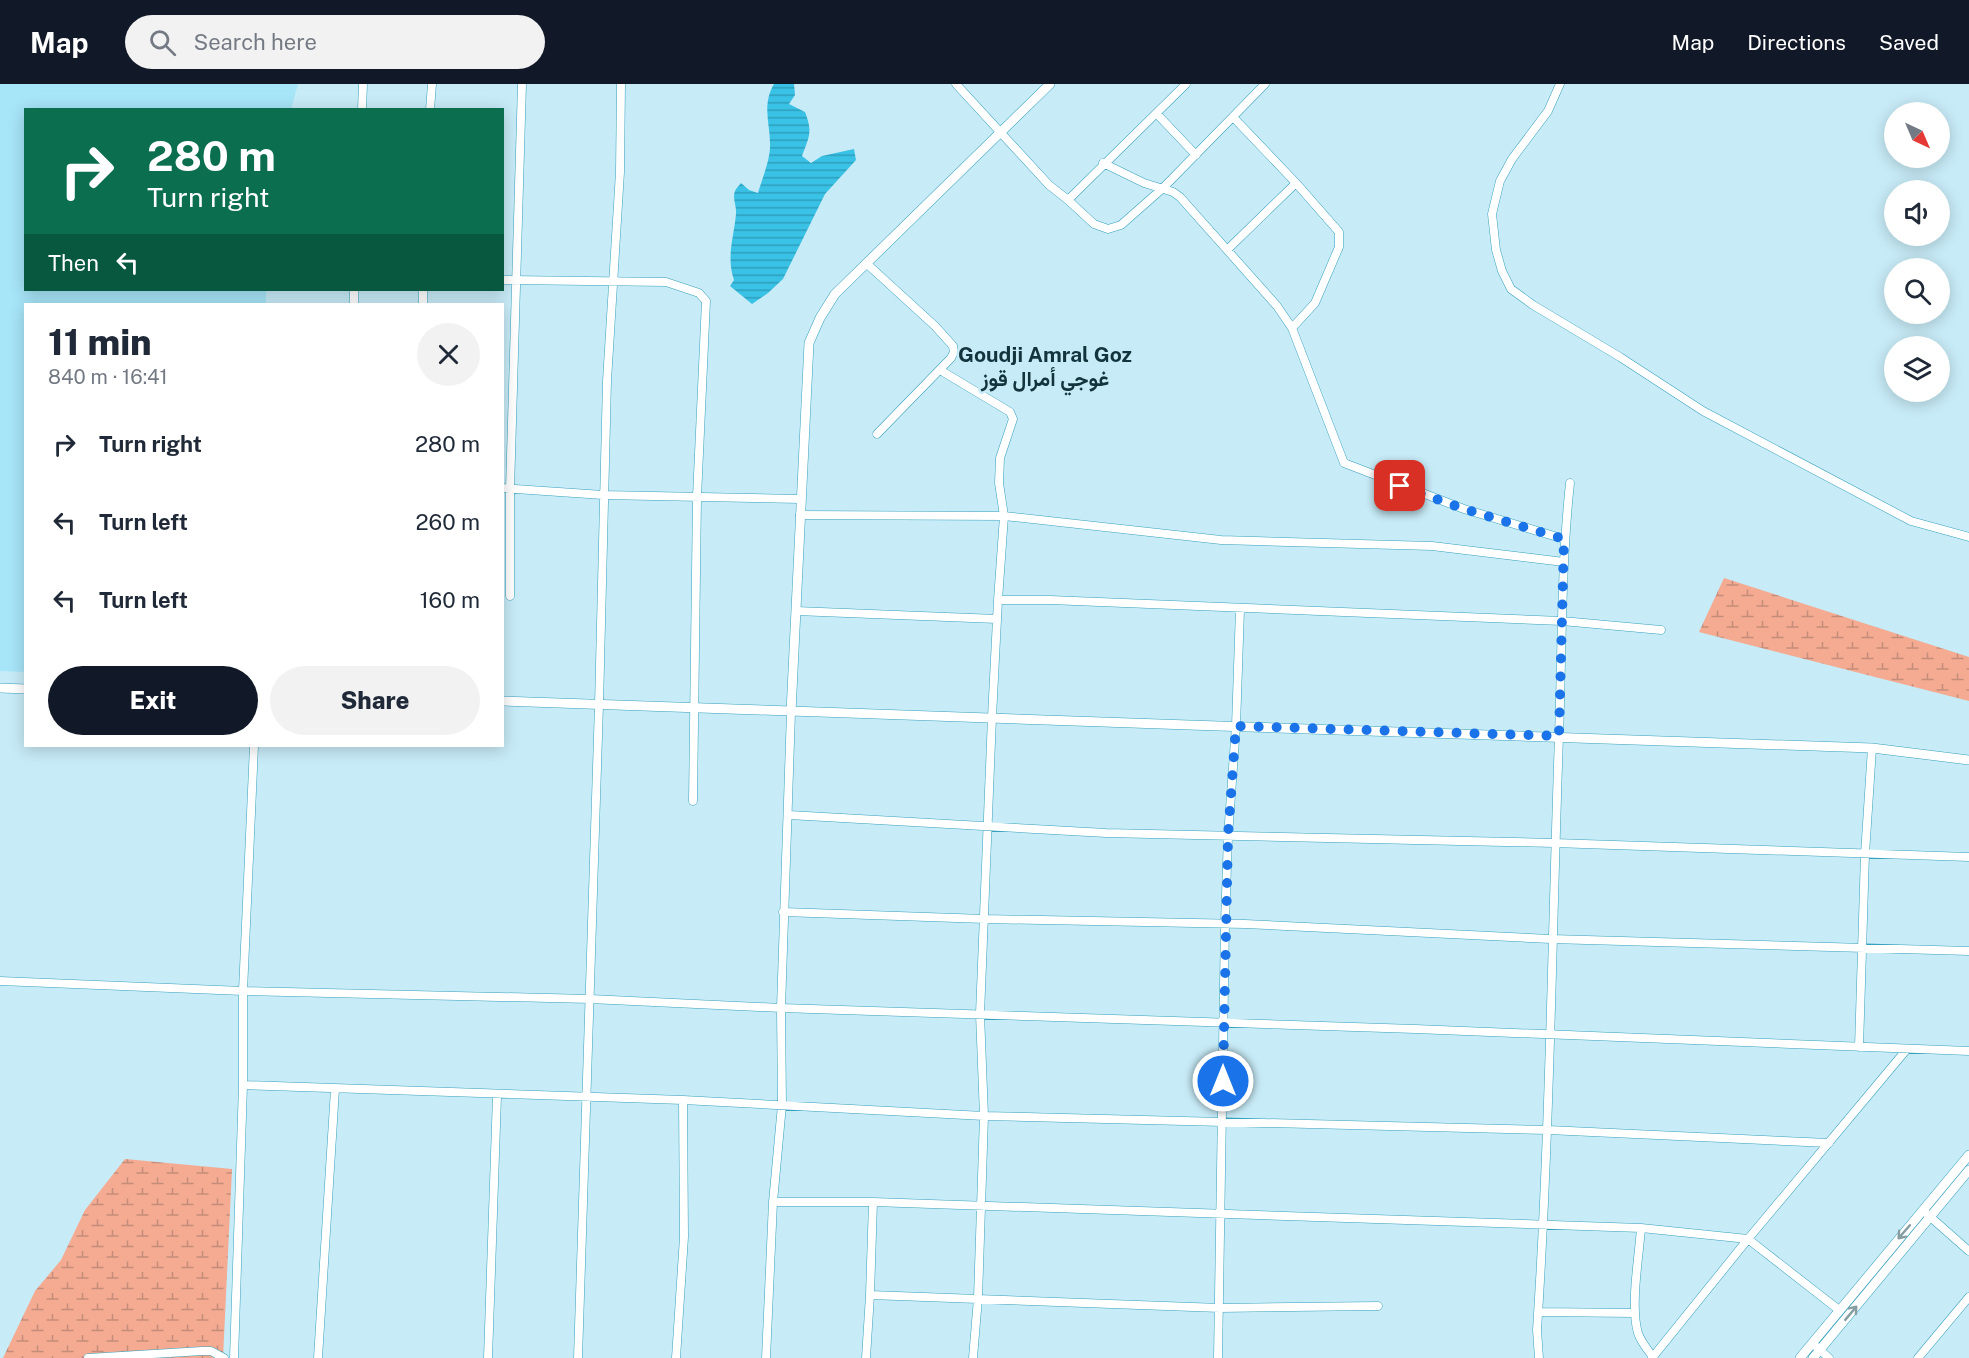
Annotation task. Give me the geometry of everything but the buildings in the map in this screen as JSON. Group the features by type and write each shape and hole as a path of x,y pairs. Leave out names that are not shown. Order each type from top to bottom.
{"street":[{"path":"362,108 363,84"},
{"path":"430,108 432,84"},
{"path":"510,596 506,489 522,84"},
{"path":"578,1358 599,705 603,495 612,280 620,172 621,84"},
{"path":"956,84 1049,185 1094,224 1108,229 1121,225 1163,188 1265,84"},
{"path":"766,1358 773,1202 782,1105 783,912 809,343 820,318 835,294 1050,84"},
{"path":"1068,200 1186,84"},
{"path":"1560,84 1548,111 1512,159 1500,182 1492,214 1496,250 1502,271 1511,288 1541,310 1620,357 1703,411 1911,521 1969,537"},
{"path":"1157,114 1196,155"},
{"path":"1233,117 1339,232 1339,247 1315,303 1292,328"},
{"path":"1103,164 1180,197 1277,306 1292,328 1344,463 1464,509 1564,539"},
{"path":"1227,250 1296,183"},
{"path":"866,263 935,326 953,346 954,352 940,370 877,434"},
{"path":"504,280 666,282 699,293 706,301 697,497 693,801"},
{"path":"940,370 1010,412 1012,419 1000,458 999,483 1005,516 992,717 980,1014 984,1116 978,1298 973,1358"},
{"path":"1539,1358 1537,1330 1548,1130 1551,939 1564,539 1570,483"},
{"path":"506,489 603,495 801,499"},
{"path":"800,516 1005,516 1221,540 1432,546 1564,562"},
{"path":"998,600 1050,600 1562,621 1661,630"},
{"path":"1218,1358 1225,923 1240,609"},
{"path":"796,611 997,619"},
{"path":"0,688 24,688"},
{"path":"504,701 1872,748 1969,760"},
{"path":"234,1358 243,1085 243,991 254,747"},
{"path":"1859,1047 1864,948 1865,854 1872,748"},
{"path":"789,815 1106,833 1554,843 1969,857"},
{"path":"783,912 985,919 1225,923 1551,939 1969,951"},
{"path":"0,981 243,991 590,999 1969,1051"},
{"path":"1641,1228 1634,1313 1642,1343 1652,1357 1907,1049"},
{"path":"243,1085 683,1100 984,1116 1548,1130 1829,1143"},
{"path":"318,1358 335,1089"},
{"path":"488,1358 497,1095"},
{"path":"676,1358 684,1237 683,1100"},
{"path":"1817,1354 1927,1214 1969,1155"},
{"path":"1800,1358 1839,1310 1969,1170"},
{"path":"773,1202 982,1205 1641,1228 1748,1239 1839,1310"},
{"path":"866,1358 873,1202"},
{"path":"1927,1214 1969,1251"},
{"path":"870,1294 1220,1308 1378,1306"},
{"path":"1918,1358 1969,1297"},
{"path":"1538,1312 1634,1313"},
{"path":"1812,1343 1817,1354 1829,1358"},
{"path":"88,1358 202,1351 211,1351 224,1358"}],"shaded area":[{"path":"0,84 298,84 291,108 24,108 24,291 266,291 266,303 24,303 24,672 0,671"}],"green space":[{"path":"1724,578 1969,657 1969,701 1699,632"},
{"path":"125,1159 232,1169 223,1358 3,1358 35,1291 61,1260 85,1210"}],"water":[{"path":"774,84 794,84 795,95 789,104 805,112 809,134 802,156 811,163 822,156 854,149 856,160 825,194 783,279 752,304 730,286 734,280 731,255 736,214 734,194 741,183 749,190 758,193 769,154 767,108"}],"district":[{"name":"Goudji Amral Goz غوجي أمرال قوز","path":"1045,366"}],"route":[{"path":"1223,1081 1228,836 1236,726 1559,736 1564,539 1464,509 1400,486"}]}
